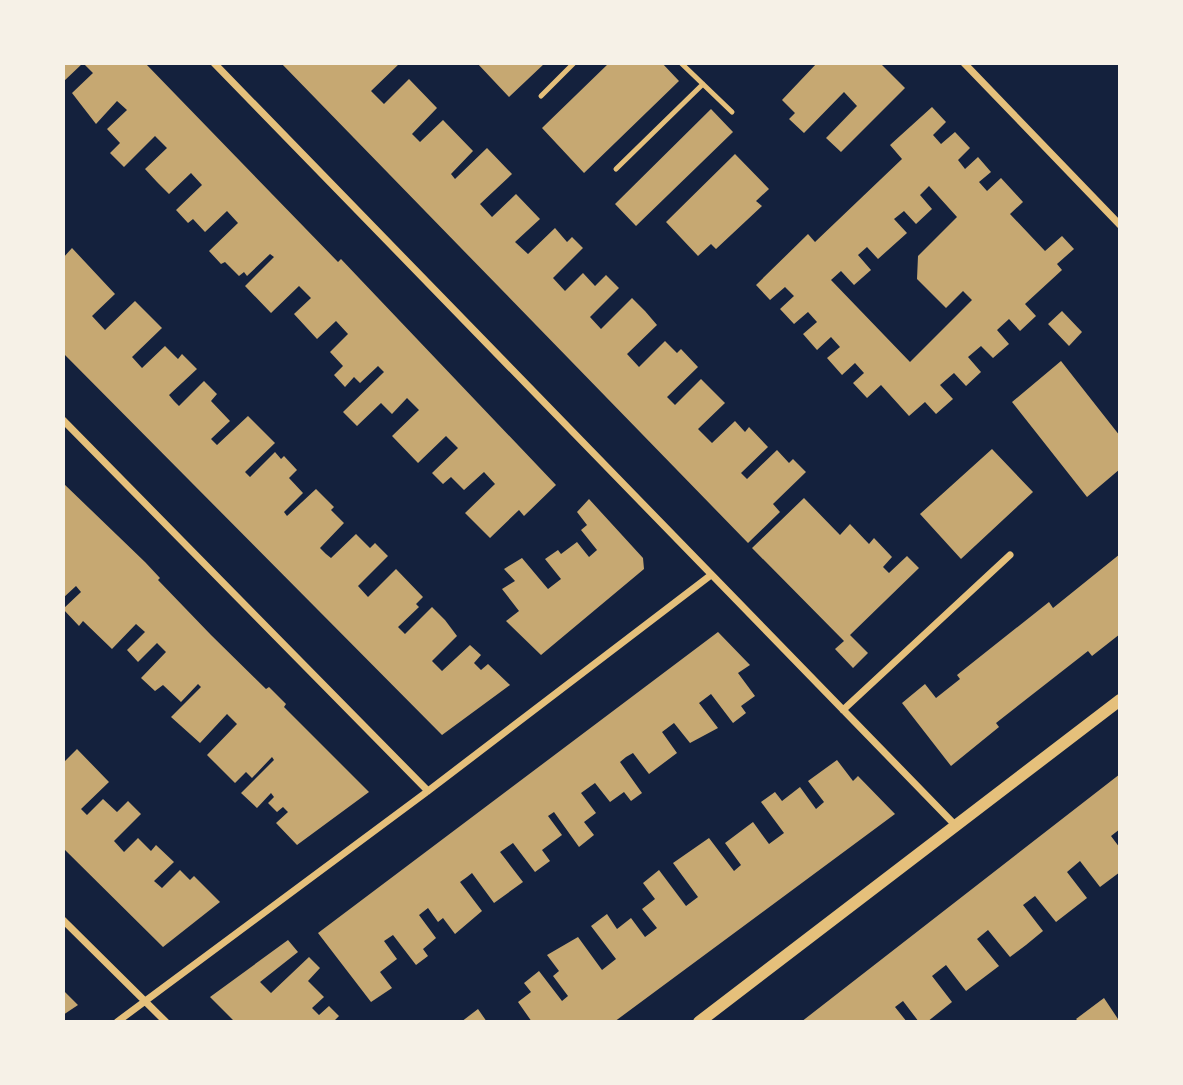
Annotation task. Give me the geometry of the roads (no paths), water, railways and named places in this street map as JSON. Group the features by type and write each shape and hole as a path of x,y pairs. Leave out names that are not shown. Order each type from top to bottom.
{"street":[{"path":"214,63 957,827"},
{"path":"964,63 1120,225"},
{"path":"63,420 428,791"},
{"path":"843,710 1010,555"},
{"path":"117,1022 428,791 711,575"},
{"path":"699,1022 1120,700"},
{"path":"63,920 166,1022"}],"lane":[{"path":"541,96 574,63"},
{"path":"681,63 732,112"},
{"path":"616,169 703,84"}]}
